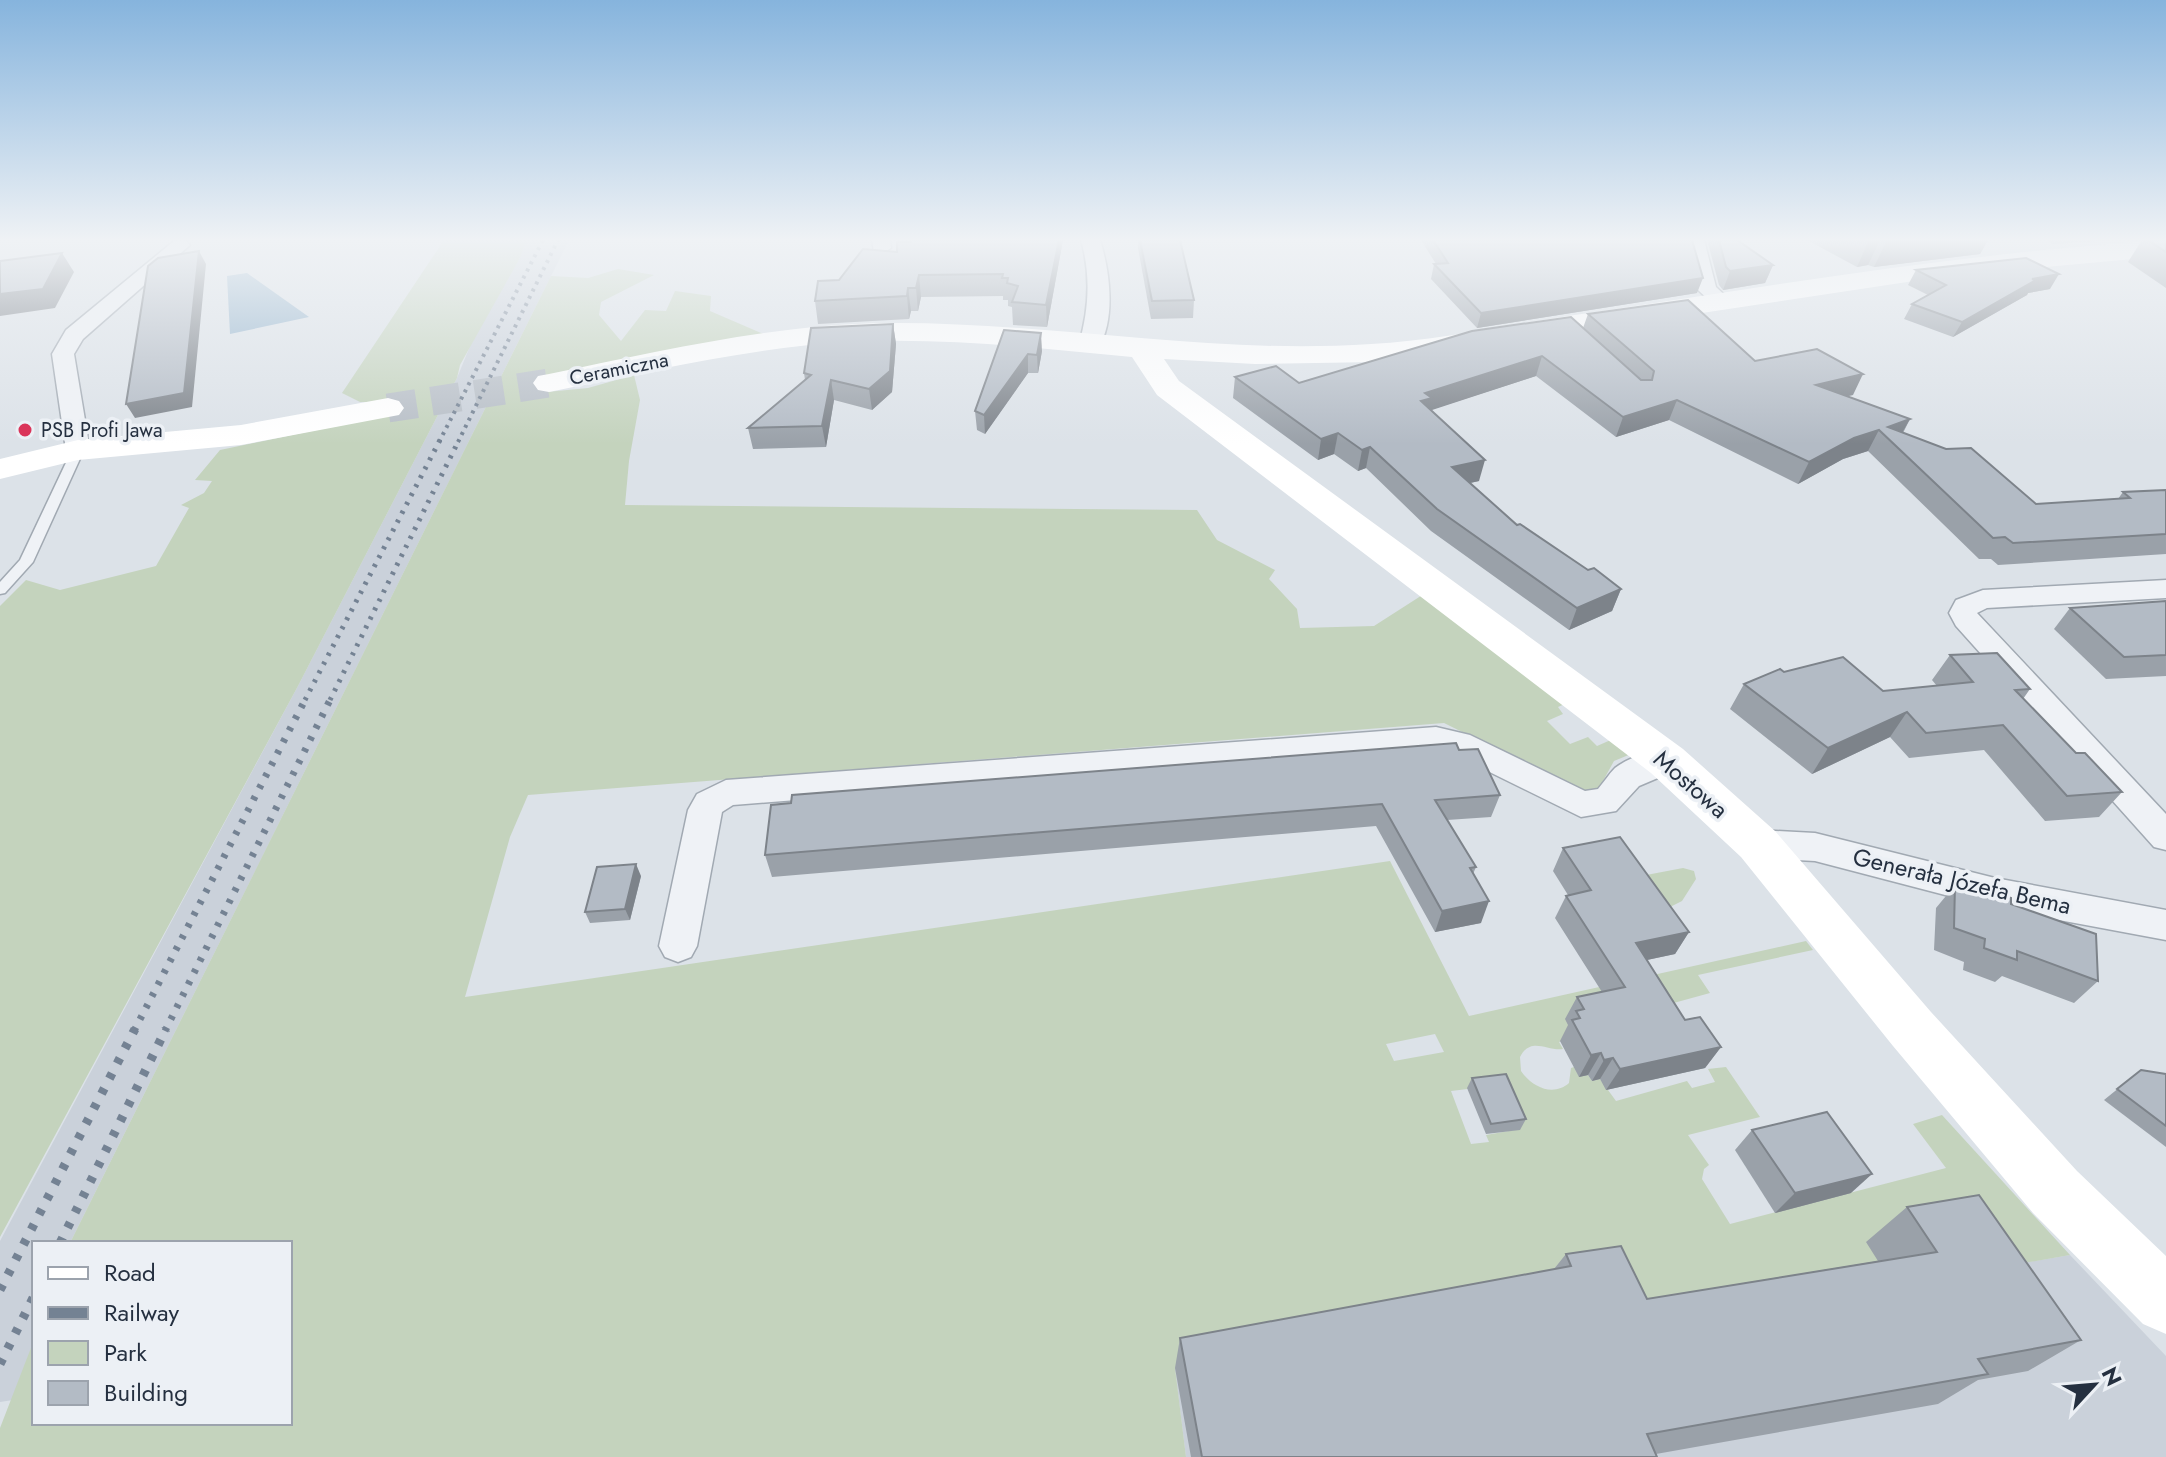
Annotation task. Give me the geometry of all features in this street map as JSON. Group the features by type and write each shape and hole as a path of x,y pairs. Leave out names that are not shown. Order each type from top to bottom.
{"street":[{"path":"78,450 63,354 74,335 107,308"},
{"path":"1090,344 1097,323 1097,308"},
{"name":"Ceramiczna","path":"549,383 771,341 833,335 902,333 1142,349 1330,357 1570,332 1687,308"},
{"name":"Mostowa","path":"1142,349 1168,388 1667,761 1758,844 1912,1029 2055,1192 2166,1301"},
{"path":"0,469 78,450 241,435 388,408"},
{"path":"2166,589 1983,599 1966,606 1963,613 1976,631 2166,837"},
{"path":"678,946 705,810 709,803 726,793 1436,738 1459,743 1581,804 1597,805 1609,800 1635,771 1667,761"},
{"name":"Generała Józefa Bema","path":"1758,844 1815,847 1995,893 2166,925"}],"lane":[{"path":"0,590 26,562 78,450"}],"shaded area":[{"path":"490,308 535,308 71,1241 32,1241 32,1346 13,1400 0,1402 0,1241 298,686 457,378 475,334"},
{"path":"2070,1255 2166,1356 2166,1457 1186,1457 1172,1346 1963,1273"}],"green space":[{"path":"399,308 492,308 298,686 0,1237 0,606 26,580 60,590 156,566 189,508 181,505 204,493 212,481 195,480 220,450 345,424 390,402 360,402 342,393"},
{"path":"535,308 600,308 599,315 621,341 645,310 710,308 710,311 766,335 547,392 588,388 634,375 640,400 625,505 1197,510 1217,540 1275,570 1269,579 1297,609 1300,628 1374,626 1427,592 1567,703 1558,707 1563,714 1547,721 1570,744 1588,737 1597,746 1613,739 1631,754 1614,761 1598,790 1582,791 1444,723 528,795 510,837 465,997 1390,861 1469,1016 1806,941 1813,950 1698,975 1710,993 1572,1031 1568,1039 1559,1042 1563,1049 1534,1046 1520,1057 1521,1071 1537,1086 1550,1090 1563,1087 1569,1083 1571,1068 1574,1067 1579,1076 1588,1075 1592,1081 1600,1079 1616,1101 1687,1081 1692,1088 1715,1082 1708,1069 1726,1067 1760,1117 1688,1135 1709,1165 1704,1169 1702,1179 1730,1224 1946,1168 1913,1124 1942,1115 2070,1255 1893,1286 1175,1368 1186,1457 0,1457 0,1428 32,1345 32,1425 292,1425 292,1241 71,1241","holes":["1435,1034 1444,1052 1394,1061 1386,1044","1501,1085 1520,1129 1486,1135 1489,1142 1471,1144 1451,1091"]},
{"path":"1683,868 1694,871 1696,879 1682,901 1668,908 1641,876"}],"water":[{"path":"229,308 296,308 309,317 230,334"}],"building":[{"path":"141,308 193,308 184,393 126,404"},
{"path":"1476,308 1513,308 1481,313"},
{"path":"1631,308 1697,308 1755,361 1817,349 1863,374 1816,385 1910,419 1888,427 1946,449 1971,448 2036,504 2130,498 2123,492 2166,490 2166,534 2013,543 2005,537 1993,538 1879,430 1854,438 1809,462 1677,400 1623,417 1542,356 1425,393 1432,398 1421,401 1485,460 1452,467 1517,525 1520,524 1588,570 1594,568 1621,589 1577,608 1437,509 1370,447 1362,450 1338,433 1321,439 1235,377 1276,366 1299,383 1472,331 1571,317 1641,380 1652,380 1654,371 1588,314"},
{"path":"1923,308 1987,308 1962,322"},
{"path":"893,324 890,371 869,389 831,380 822,426 748,428 811,375 804,373 811,328"},
{"path":"1004,330 1041,333 1037,355 1028,354 984,415 975,411"},
{"path":"2166,601 2166,655 2124,657 2070,608"},
{"path":"1997,653 2030,689 2015,690 2076,753 2085,753 2122,792 2067,796 2003,725 1926,733 1907,712 1828,748 1744,684 1780,669 1784,672 1843,657 1883,691 1973,682 1950,655"},
{"path":"1456,743 1459,750 1478,749 1500,795 1435,800 1476,867 1470,868 1489,901 1442,911 1382,804 765,855 771,805 791,803 792,795"},
{"path":"1620,837 1689,932 1636,943 1685,1020 1700,1017 1721,1047 1620,1069 1613,1058 1604,1060 1601,1053 1591,1055 1572,1020 1580,1018 1576,1011 1584,1009 1577,997 1625,987 1566,896 1591,890 1563,848"},
{"path":"636,864 625,909 585,912 597,867"},
{"path":"1973,884 2011,898 2011,904 2096,934 2098,981 2017,951 2017,960 1984,948 1985,939 1954,928 1955,885 1973,891"},
{"path":"2141,1070 2166,1074 2166,1126 2117,1089"},
{"path":"1506,1074 1526,1119 1491,1124 1472,1078"},
{"path":"1827,1112 1872,1174 1795,1193 1752,1130"},
{"path":"1979,1195 2081,1340 1978,1359 1988,1374 1647,1434 1657,1457 1202,1457 1180,1338 1571,1266 1566,1254 1621,1246 1647,1299 1937,1252 1907,1207"}],"tunnel":[{"path":"388,408 549,383"}],"railway":[{"path":"439,442 508,308"},
{"path":"458,442 524,308"},
{"path":"305,700 440,440"},
{"path":"330,700 459,440"},
{"path":"134,1031 306,698"},
{"path":"165,1031 331,698"},
{"path":"0,1290 135,1029"},
{"path":"61,1241 166,1029"},
{"path":"0,1364 32,1300"}],"place":[{"name":"PSB Profi Jawa","path":"25,430"}]}
